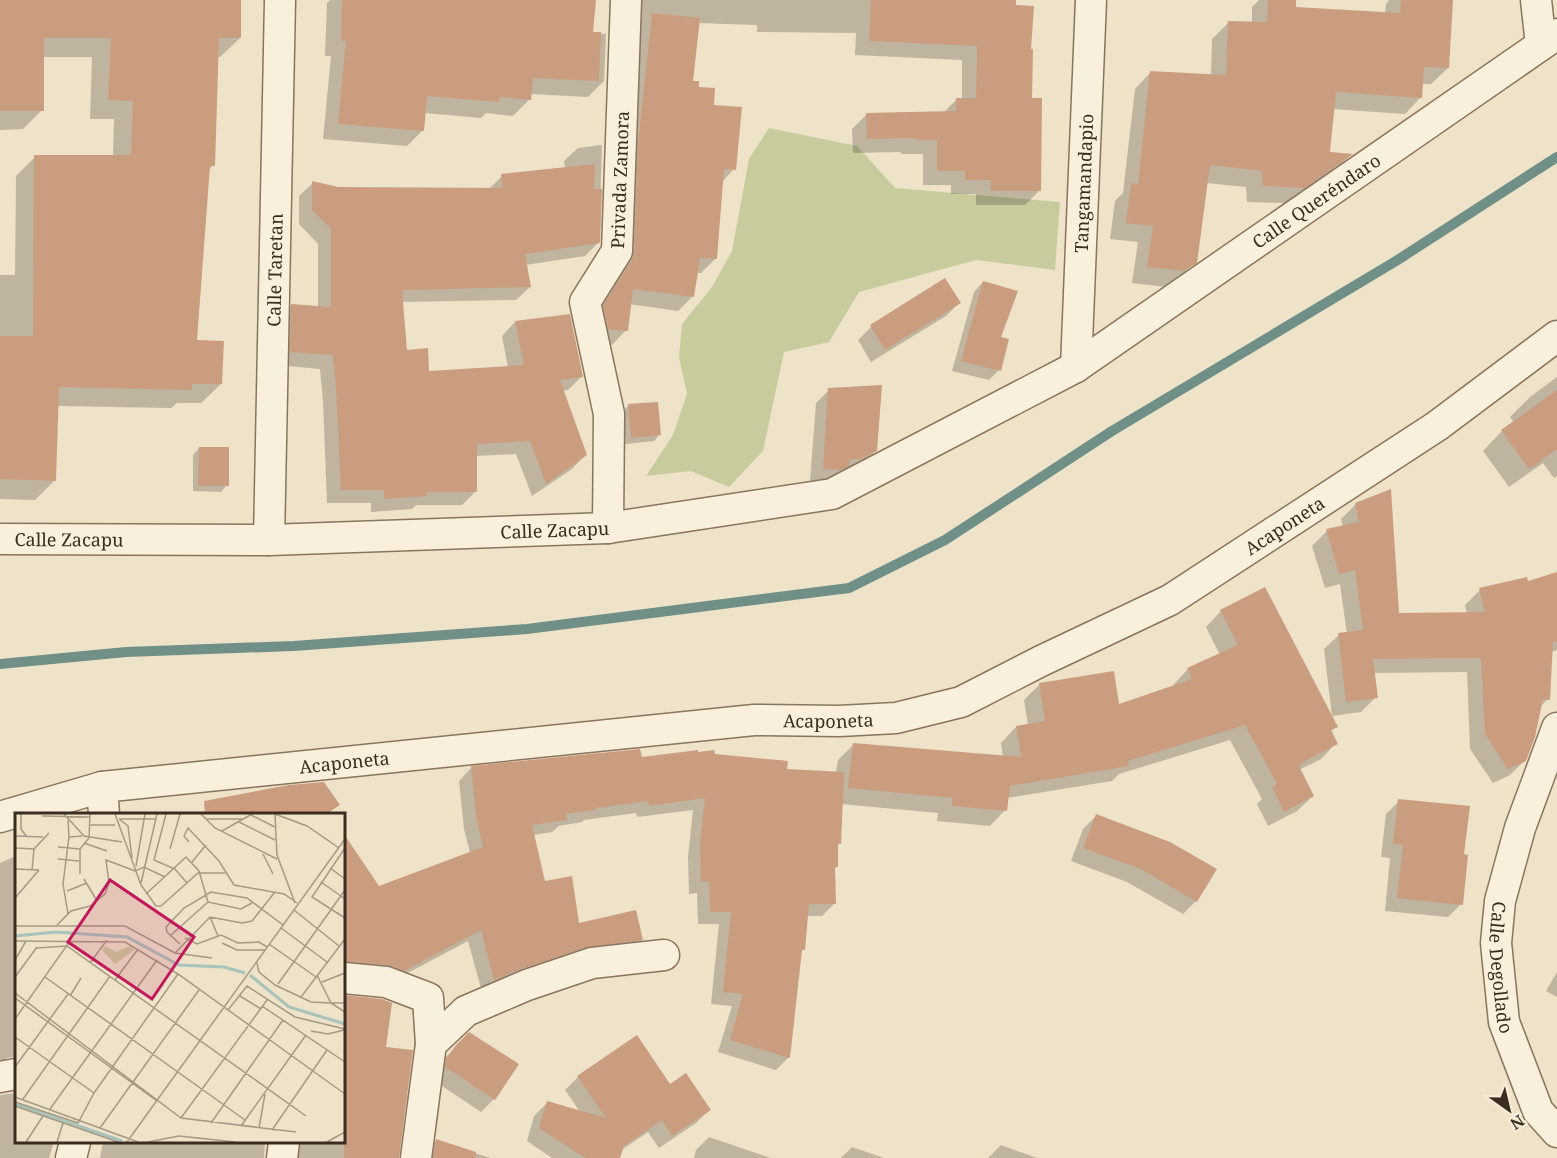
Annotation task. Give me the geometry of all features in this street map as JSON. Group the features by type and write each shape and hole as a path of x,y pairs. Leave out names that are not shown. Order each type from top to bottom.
{"street":[{"name":"Calle Taretan","path":"269,540 280,0"},
{"name":"Privada Zamora","path":"608,528 609,414 585,302 617,251 626,0"},
{"name":"Tangamandapio","path":"1076,367 1091,0"},
{"path":"1536,0 1549,39"},
{"name":"Calle Queréndaro","path":"1076,367 1549,39"},
{"name":"Acaponeta","path":"26,813 103,801 754,720 839,721 896,718 961,702 1170,600 1437,426 1557,336"},
{"name":"Calle Zacapu","path":"0,539 269,540 608,528 832,494 1076,367"},
{"name":"Calle Degollado","path":"1557,728 1547,787 1520,828 1500,901 1496,943 1504,1022 1538,1111 1557,1132"},
{"name":"Acaponeta","path":"0,817 15,815"},
{"path":"431,1044 466,1011 527,985 592,963 664,955"},
{"path":"345,978 386,982 428,998 431,1044 416,1158"},
{"path":"0,1077 15,1074"},
{"path":"71,1158 75,1143"},
{"path":"282,1158 284,1143"}],"green space":[{"path":"769,128 857,146 895,188 1060,202 1055,270 976,260 859,292 829,342 784,352 763,451 729,487 691,471 646,476 673,435 687,394 679,357 682,324 712,287 732,251 749,159"}],"building":[{"path":"0,0 241,0 241,38 219,38 215,166 210,166 197,340 224,341 222,384 192,384 192,390 59,387 56,481 0,479 0,336 33,336 34,155 131,155 133,101 108,100 111,38 44,38 44,111 0,111"},
{"path":"342,0 596,0 593,32 601,32 599,81 533,78 531,100 499,97 499,102 427,96 424,131 338,124 346,41 341,41"},
{"path":"871,0 1016,0 1016,5 1034,6 1031,49 1033,49 1032,98 1042,98 1041,191 991,191 990,180 965,180 965,171 937,171 937,140 867,139 866,113 956,111 956,98 976,98 977,46 869,41"},
{"path":"1268,0 1296,0 1296,7 1400,13 1401,0 1453,0 1449,68 1424,67 1422,98 1336,92 1330,152 1353,154 1305,188 1263,186 1262,171 1210,165 1197,263 1184,271 1147,267 1153,226 1126,223 1131,183 1138,184 1150,71 1226,75 1228,21 1267,22"},
{"path":"652,13 700,18 693,81 699,81 699,87 715,88 714,105 742,107 736,170 724,169 717,259 700,258 694,297 633,289 628,331 608,329 603,305 632,260 634,252 638,144"},
{"path":"595,164 594,189 602,189 600,243 525,254 531,287 402,290 407,350 428,348 429,371 524,365 515,321 570,314 583,377 560,380 587,455 546,484 530,441 477,444 477,492 427,492 427,496 384,499 384,490 341,490 333,355 290,352 291,304 331,307 331,229 312,210 312,181 338,187 503,188 501,174"},
{"path":"945,278 961,303 885,350 870,325"},
{"path":"983,281 1018,291 1001,337 1009,339 1001,371 961,361"},
{"path":"882,385 877,451 861,459 850,459 849,466 841,470 823,469 828,388"},
{"path":"1557,390 1557,449 1529,469 1501,430"},
{"path":"658,402 661,435 631,438 628,404"},
{"path":"199,447 229,447 229,486 198,486"},
{"path":"1391,489 1399,613 1485,612 1479,588 1527,577 1528,581 1557,572 1557,641 1553,642 1550,700 1543,699 1535,737 1526,761 1508,769 1485,734 1481,658 1373,659 1378,698 1346,702 1338,633 1363,630 1355,570 1339,574 1326,529 1359,522 1355,503"},
{"path":"1265,587 1338,727 1331,730 1338,744 1299,766 1314,796 1284,812 1272,787 1277,784 1245,725 1128,761 1129,766 1010,786 1007,811 952,806 952,798 848,788 853,743 1021,757 1016,726 1045,721 1039,683 1114,671 1119,704 1192,679 1187,668 1238,645 1220,610"},
{"path":"640,749 642,757 714,750 715,754 788,761 787,769 844,772 841,844 838,844 838,867 835,867 836,904 809,904 790,1058 730,1040 743,994 723,992 731,912 710,912 709,881 701,882 700,844 705,798 649,806 648,801 596,808 596,810 566,814 567,820 532,825 545,881 572,876 579,923 636,910 643,940 587,947 494,980 481,930 404,971 388,965 345,961 345,835 379,886 483,847 476,815 471,766"},
{"path":"324,782 340,805 328,813 205,813 204,801 289,785"},
{"path":"1398,799 1470,806 1464,854 1468,855 1463,905 1397,898 1403,845 1393,844"},
{"path":"1096,814 1170,842 1217,869 1197,902 1141,869 1083,848"},
{"path":"345,995 382,999 392,1003 386,1047 413,1050 399,1158 344,1158"},
{"path":"469,1032 519,1064 495,1100 445,1067 446,1059"},
{"path":"637,1035 670,1084 686,1073 711,1110 672,1136 662,1120 624,1146 620,1158 585,1158 539,1128 547,1101 606,1118 577,1076"},
{"path":"436,1139 476,1152 475,1158 433,1158"}],"waterway":[{"path":"0,664 126,652 294,646 527,629 849,588 945,540 1112,431 1396,261 1557,157"}]}
